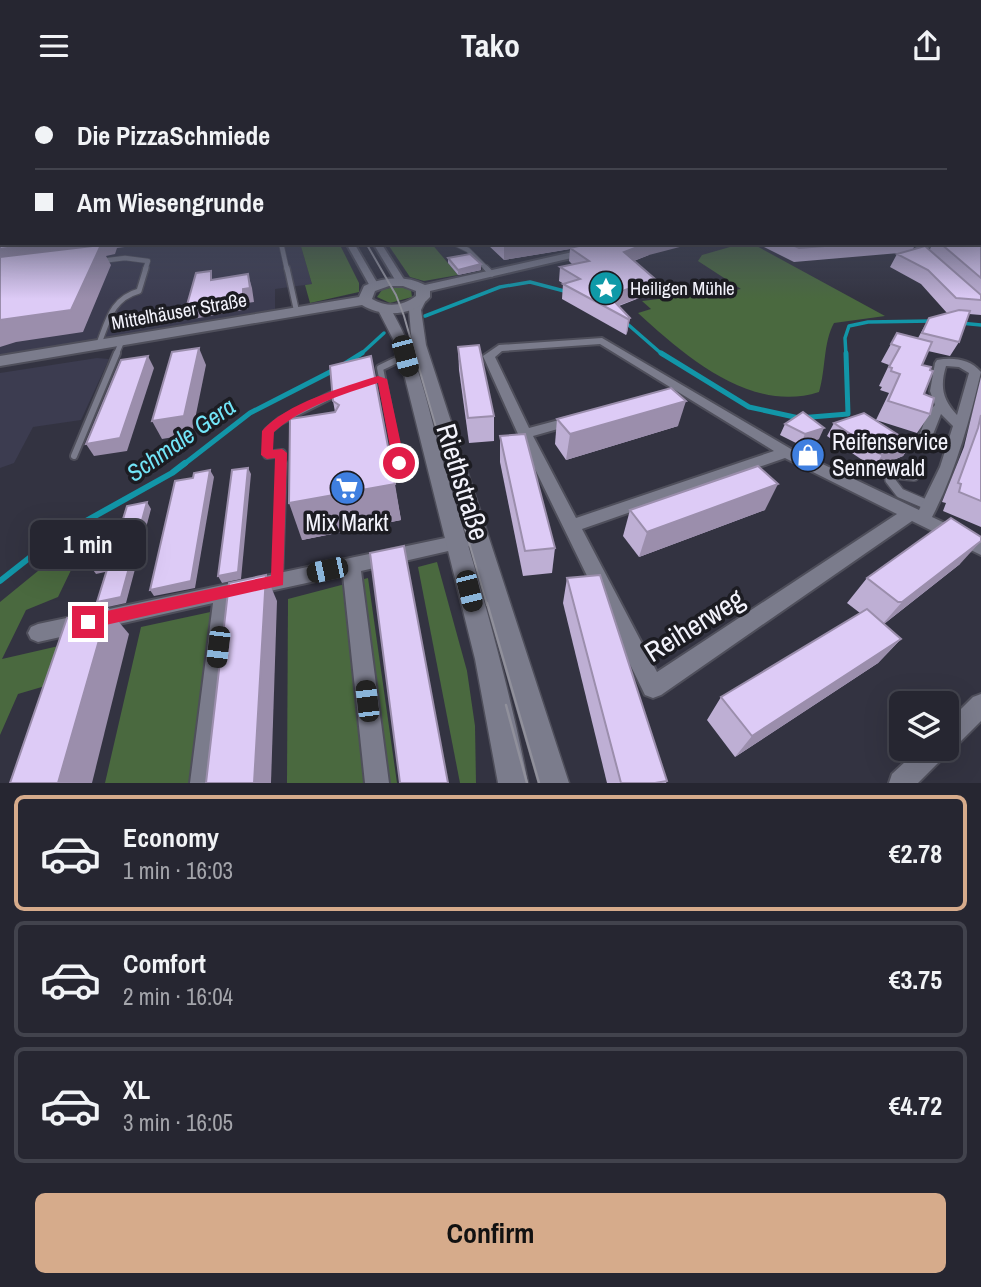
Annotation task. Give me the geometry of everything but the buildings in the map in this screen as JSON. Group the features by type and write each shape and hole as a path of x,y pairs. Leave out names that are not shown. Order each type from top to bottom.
{"main road":[{"path":"418,306 414,283 400,281 374,286 366,292 365,300 390,321 402,308 418,306 492,274 590,247 610,245"},
{"name":"Mittelhäuser Straße","path":"0,361 121,343 365,300"}],"street":[{"path":"351,245 374,286"},
{"path":"377,245 400,281"},
{"path":"935,266 917,250 939,245"},
{"name":"Riethstraße","path":"418,306 419,345 468,540 513,783"},
{"name":"Riethstraße","path":"390,321 405,356 554,783"},
{"name":"Reiherweg","path":"921,514 653,687 489,361 491,352 499,348 590,339 602,341 673,392 786,452 921,514 981,548"},
{"path":"921,514 960,425 975,372 970,367 955,362 940,363 934,382 940,407 960,425"},
{"path":"925,439 935,412 940,407"},
{"path":"525,434 589,416"},
{"path":"572,526 786,452"},
{"path":"38,632 468,540"},
{"path":"351,565 377,783"},
{"path":"202,783 224,593"},
{"path":"55,653 64,627"},
{"path":"959,727 981,705"},
{"path":"901,783 924,761"}],"lane":[{"path":"281,245 297,313"},
{"path":"458,245 468,250 492,274"},
{"path":"468,250 472,245"},
{"path":"88,263 125,258 148,261 139,291 128,293 115,303 98,346"},
{"path":"74,456 121,343"},
{"path":"399,463 389,434 380,368 405,356"},
{"path":"371,382 382,379"},
{"path":"294,450 267,455 268,431 280,421 349,389"},
{"path":"278,581 282,453"},
{"path":"914,476 900,473 890,480 921,514"}],"shaded area":[{"path":"0,245 301,245 312,284 275,289 275,313 0,355"},
{"path":"97,358 109,359 81,420 33,427 14,463 0,468 0,373"}],"green space":[{"path":"301,245 340,245 359,283 359,292 310,303 305,285 312,284"},
{"path":"388,245 433,245 458,275 424,281 410,277"},
{"path":"737,245 755,245 885,316 834,323 828,339 819,392 794,397 769,395 744,388 698,363 638,313 651,309 642,301 741,289 698,261 702,255"},
{"path":"397,286 411,290 412,297 390,303 377,297 382,290"},
{"path":"87,537 58,597 26,610 2,659 63,645 52,684 18,694 0,735 0,602 71,544"},
{"path":"437,562 467,671 475,726 476,783 460,783 418,567"},
{"path":"368,578 397,783 287,783 288,599"},
{"path":"229,608 212,783 105,783 141,627"}],"waterway":[{"name":"Schmale Gera","path":"425,316 500,287 530,282 568,292"},
{"name":"Schmale Gera","path":"624,321 663,355"},
{"name":"Schmale Gera","path":"846,355 845,338 849,326 868,322 932,321"},
{"name":"Schmale Gera","path":"960,323 981,325"},
{"name":"Schmale Gera","path":"360,355 384,333"},
{"name":"Schmale Gera","path":"346,363 362,353"},
{"name":"Schmale Gera","path":"661,353 749,407 799,418 848,414 846,353"},
{"name":"Schmale Gera","path":"183,465 250,413 334,370"},
{"name":"Schmale Gera","path":"0,581 52,540 172,473 185,463"}],"tram line":[{"path":"367,245 396,295 404,316 487,605"},
{"path":"487,603 539,783"},
{"path":"506,705 527,783"}],"place":[{"name":"Heiligen Mühle","path":"606,288"},
{"name":"Reifenservice Sennewald","path":"808,455"},
{"name":"Mix Markt","path":"347,488"}],"route":[{"path":"88,622 278,581 282,453 267,455 268,431 280,421 338,392 382,379 399,463"}]}
